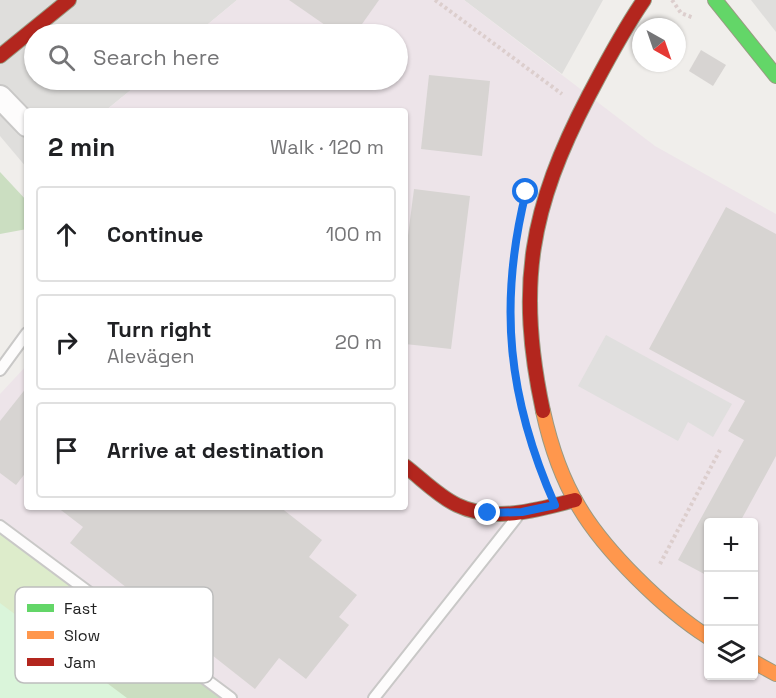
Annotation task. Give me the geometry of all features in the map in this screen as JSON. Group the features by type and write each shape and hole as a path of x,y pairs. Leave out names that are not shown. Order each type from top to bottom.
{"street":[{"path":"39,24 69,0"},
{"path":"644,0 626,25 555,164 539,218 531,270 529,309 535,379 544,418 575,500 608,544 648,589 704,635"},
{"path":"715,0 776,76"},
{"path":"0,56 24,37"},
{"path":"0,97 24,123"},
{"path":"408,468 458,505 488,513 522,512 575,500"},
{"path":"758,665 776,674"}],"lane":[{"path":"0,370 24,337"},
{"path":"374,698 522,512"},
{"path":"0,526 82,587"},
{"path":"211,683 231,698"}],"path":[{"path":"435,0 565,97 570,88"},
{"path":"648,589 720,450"}],"shaded area":[{"path":"0,0 237,0 208,24 24,24 24,90 131,90 109,108 24,108 24,164 0,136"},
{"path":"237,0 464,0 655,146 776,214 776,698 231,698 211,683 213,683 213,587 82,587 0,526 0,394 24,368 24,510 408,510 408,108 109,108 131,90 408,90 408,24 208,24"},
{"path":"464,0 603,0 562,74"},
{"path":"751,0 776,0 776,32"},
{"path":"606,335 732,404 713,437 688,422 678,441 578,386"}],"green space":[{"path":"0,172 24,198 24,230 0,234"},
{"path":"0,529 81,587 15,587 15,630 0,632"},
{"path":"0,603 15,614 15,683 107,683 127,698 0,698"},
{"path":"15,630 15,683 211,683 231,698 0,698 0,632"}],"building":[{"path":"289,0 379,0 362,24 324,24"},
{"path":"701,50 726,65 713,86 689,71"},
{"path":"429,75 490,81 482,156 421,149"},
{"path":"414,189 470,196 451,349 408,344 408,236"},
{"path":"726,207 776,234 776,456 742,518 704,518 704,574 678,560 744,440 728,431 745,401 649,349"},
{"path":"24,391 24,475 16,485 0,473 0,421"},
{"path":"61,510 284,510 322,540 309,557 357,595 339,617 349,625 306,679 279,658 255,689 213,656 213,587 126,587 70,543 83,527"}],"traffic: fast":[{"path":"715,0 776,76"}],"traffic: slow":[{"path":"543,411 562,473 590,524 637,578 673,611 704,634"},
{"path":"758,664 776,674"}],"traffic: jam":[{"path":"39,24 69,0"},
{"path":"543,411 530,325 530,286 541,212 553,174 569,136 608,59 644,0"},
{"path":"0,56 24,37"},
{"path":"408,468 443,497 457,505 486,513 531,511 575,500"}],"route":[{"path":"488,513 522,512 555,505 530,445 519,402 511,352 508,315 510,276 515,237 526,192"}]}
